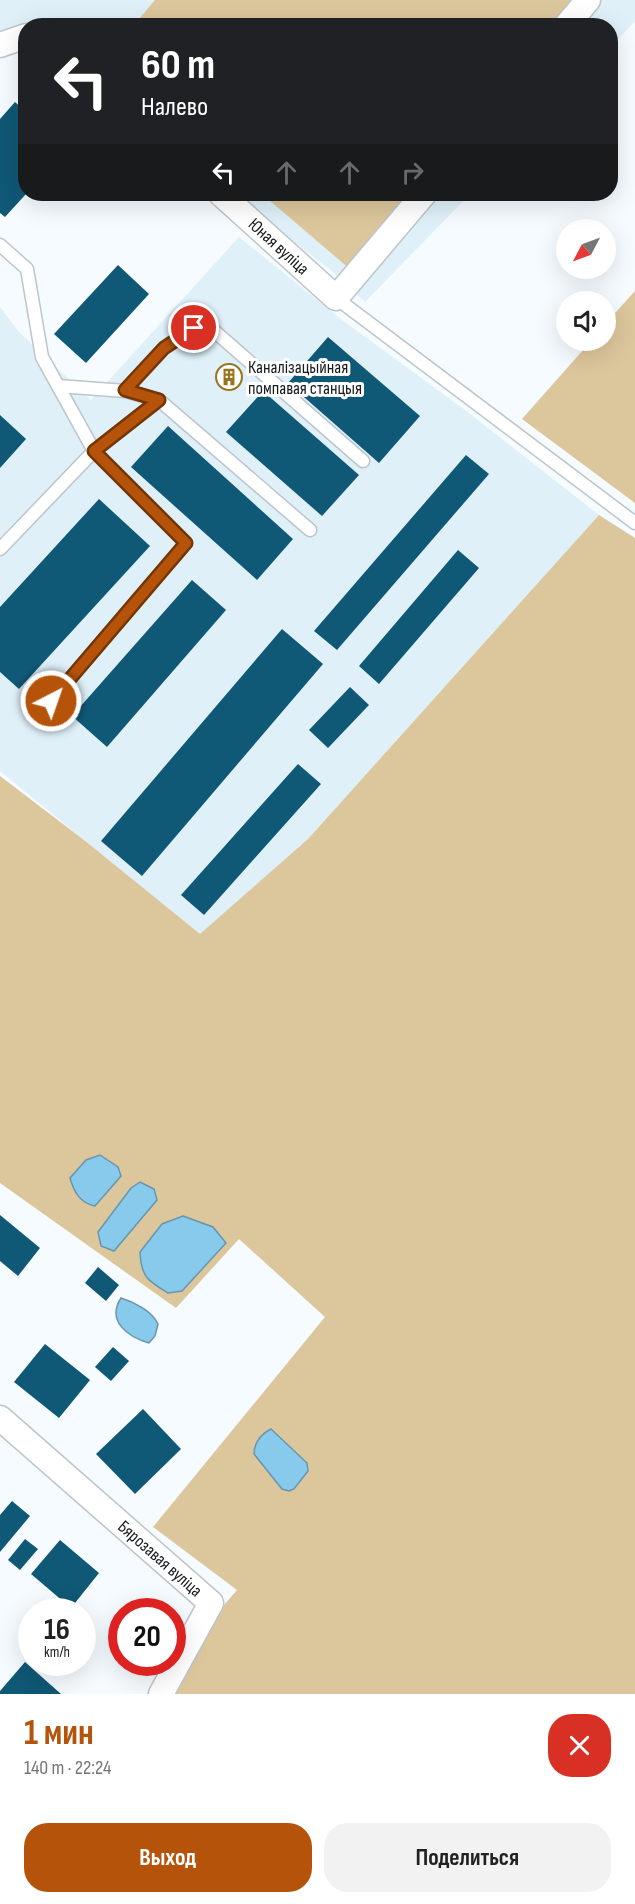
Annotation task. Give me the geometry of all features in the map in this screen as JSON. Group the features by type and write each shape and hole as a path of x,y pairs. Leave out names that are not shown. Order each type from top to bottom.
{"street":[{"path":"573,18 588,0"},
{"path":"0,45 18,39"},
{"name":"Юная вуліца","path":"229,201 336,298"},
{"path":"336,298 418,201"},
{"name":"Бярозавая вуліца","path":"0,1418 211,1603 160,1694"}],"lane":[{"path":"0,244 27,269 42,357 94,451 186,543 51,701"},
{"path":"336,298 635,523"},
{"path":"125,390 164,348 194,328 212,329 363,461"},
{"path":"58,386 125,390 159,400 310,530"},
{"path":"0,549 94,451 159,400"}],"shaded area":[{"path":"0,0 635,0 635,21 618,39 618,18 18,18 18,34 0,51"},
{"path":"155,0 579,0 564,18 140,18"},
{"path":"240,201 463,201 365,302 332,271"},
{"path":"270,201 410,201 351,270"},
{"path":"239,237 342,320 465,410 599,515 308,839 200,935 0,771 0,307 18,331 91,400"},
{"path":"635,291 635,503 522,419 582,351 616,351 616,312"},
{"path":"599,515 635,538 635,1694 147,1694 163,1676 186,1676 186,1649 237,1590 153,1527 325,1317 239,1239 176,1308 0,1183 0,776 84,840 200,934 308,839"}],"water":[{"path":"100,1155 118,1167 121,1176 95,1206 78,1196 70,1178 86,1160"},
{"path":"140,1182 154,1189 157,1200 114,1251 101,1246 98,1232 131,1188"},
{"path":"183,1216 213,1227 226,1243 182,1291 168,1293 155,1285 144,1273 140,1252 162,1224"},
{"path":"121,1298 142,1308 155,1319 158,1324 155,1336 149,1343 134,1337 121,1327 116,1314"},
{"path":"271,1429 307,1463 308,1471 294,1489 289,1491 282,1489 254,1454 259,1439"}],"building":[{"path":"15,102 18,105 20,201 5,217 0,213 0,119"},
{"path":"118,265 149,294 86,363 54,334"},
{"path":"328,337 420,416 379,463 288,383"},
{"name":"Каналізацыйная помпавая станцыя","path":"229,364 238,368 242,377 238,386 229,390 220,386 216,377 220,368"},
{"path":"263,391 359,475 322,516 226,432"},
{"path":"0,415 26,439 0,468"},
{"path":"168,426 293,539 257,580 131,467"},
{"path":"466,455 489,474 337,650 314,631"},
{"path":"99,499 150,546 19,689 0,672 0,607"},
{"path":"458,550 479,568 379,684 359,666"},
{"path":"192,580 226,610 107,747 72,716"},
{"path":"282,629 323,664 142,876 101,841"},
{"path":"350,687 369,705 328,748 309,730"},
{"path":"298,764 321,784 204,915 181,895"},
{"path":"0,1215 40,1248 18,1276 0,1261"},
{"path":"98,1267 119,1285 106,1301 85,1283"},
{"path":"45,1344 90,1380 59,1418 14,1382"},
{"path":"113,1347 129,1361 111,1381 95,1367"},
{"path":"143,1409 181,1449 135,1494 96,1454"},
{"path":"12,1501 30,1516 0,1552 0,1515"},
{"path":"25,1539 38,1549 20,1570 8,1560"},
{"path":"60,1540 99,1573 79,1598 59,1598 31,1574"},
{"path":"18,1670 18,1676 41,1676 61,1694 0,1694 0,1691"}],"place":[{"name":"Каналізацыйная помпавая станцыя","path":"229,377"}],"route":[{"path":"51,701 186,543 94,451 159,400 125,390 164,348 194,328"}]}
